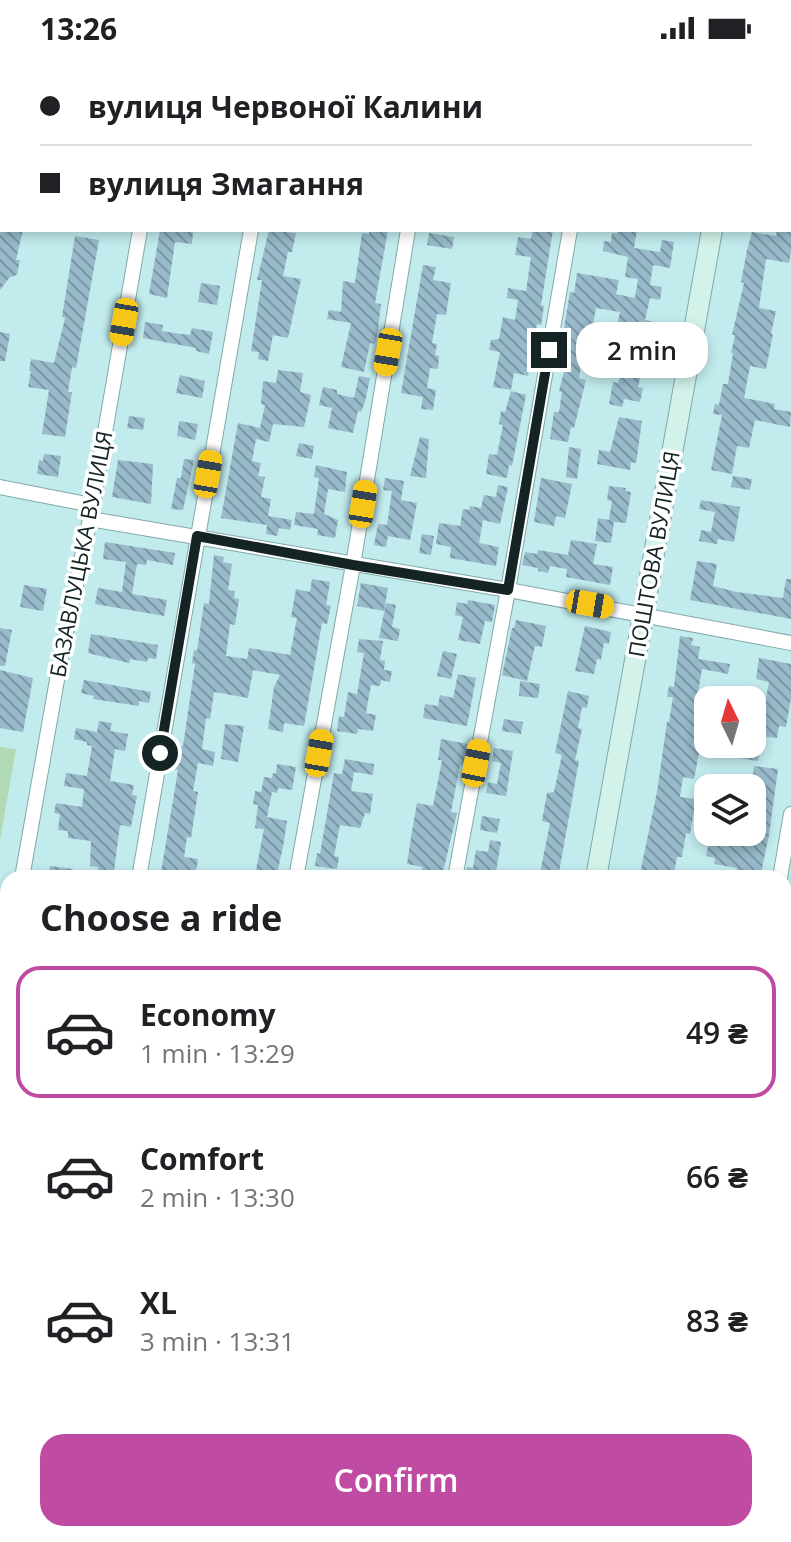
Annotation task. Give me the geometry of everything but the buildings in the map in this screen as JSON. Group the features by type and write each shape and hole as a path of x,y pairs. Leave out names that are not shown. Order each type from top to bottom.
{"street":[{"name":"БАЗАВЛУЦЬКА ВУЛИЦЯ","path":"23,870 140,232"},
{"path":"140,870 251,232"},
{"path":"297,870 353,565 408,232"},
{"path":"456,870 570,232"},
{"name":"ПОШТОВА ВУЛИЦЯ","path":"597,870 712,232"},
{"path":"0,487 197,536 644,614 791,643"},
{"path":"781,870 791,814"}],"green space":[{"path":"0,747 16,749 0,840"}],"route":[{"path":"160,753 197,536 508,590 549,350"}]}
